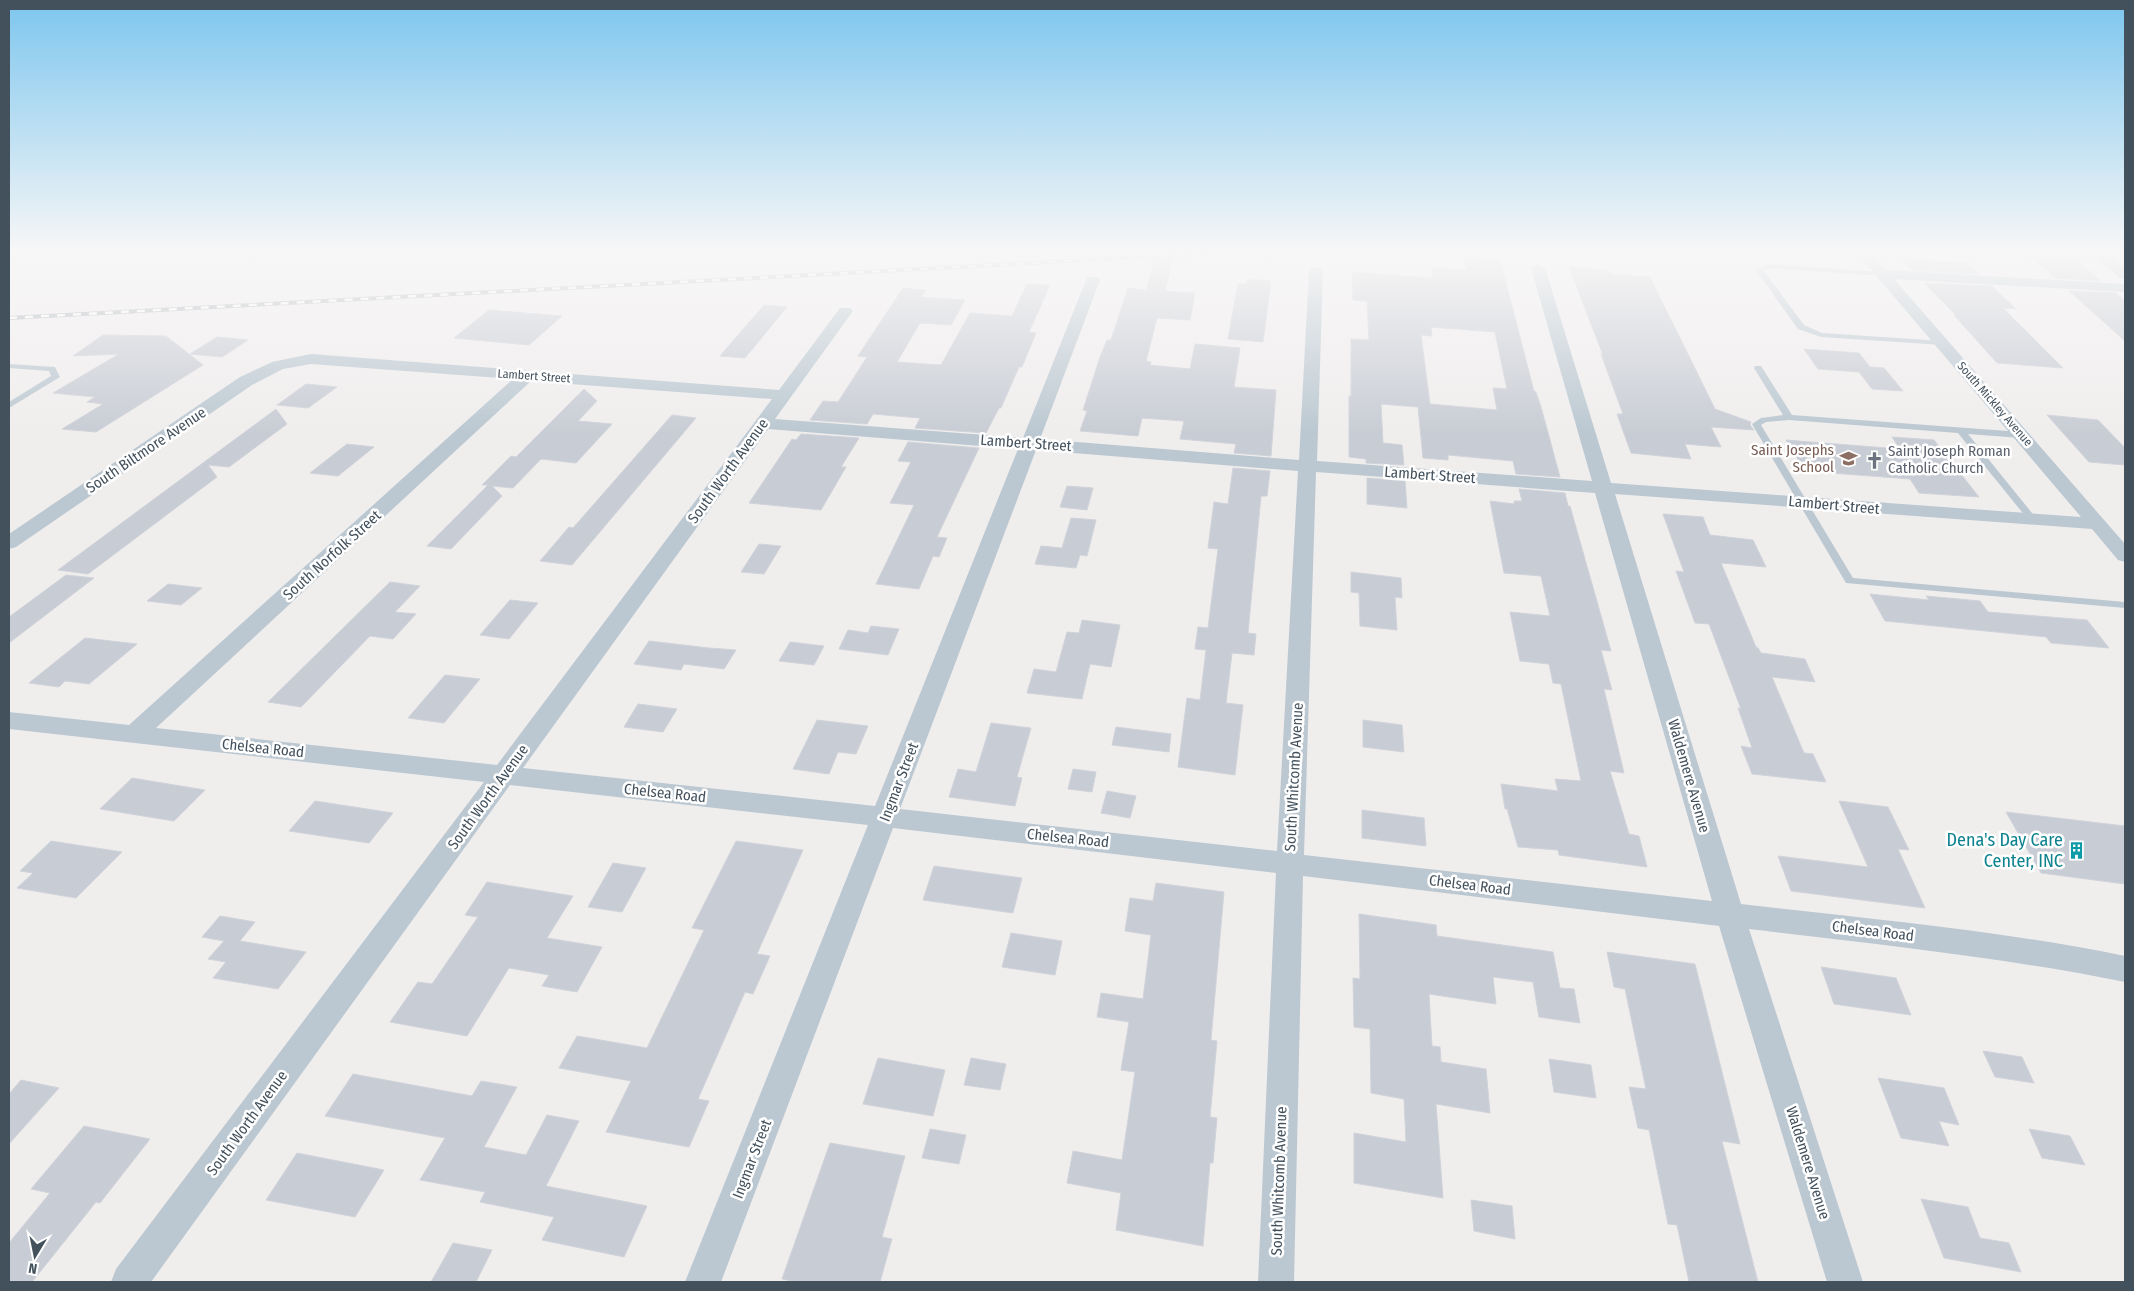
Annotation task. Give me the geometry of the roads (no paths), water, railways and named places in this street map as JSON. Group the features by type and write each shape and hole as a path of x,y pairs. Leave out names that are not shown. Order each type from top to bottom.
{"street":[{"name":"South Worth Avenue","path":"129,1282 843,313"},
{"name":"Ingmar Street","path":"703,1282 886,817 1080,313"},
{"name":"South Whitcomb Avenue","path":"1276,1282 1290,863 1314,313"},
{"name":"Waldemere Avenue","path":"1552,313 1730,915 1845,1282"},
{"name":"South Mickley Avenue","path":"1917,313 2125,556"},
{"name":"Lambert Street","path":"286,363 311,359 783,395"},
{"name":"South Biltmore Avenue","path":"9,543 246,381 265,370 286,363"},
{"name":"South Norfolk Street","path":"135,734 528,375"},
{"name":"Lambert Street","path":"762,423 1308,466 2098,524"},
{"name":"Chelsea Road","path":"9,721 1290,863 1971,943 2049,954 2125,969"}],"lane":[{"path":"1791,313 1801,327 1821,335 1943,344"},
{"path":"9,366 52,369 56,377 9,405"},
{"path":"1758,368 1789,417"},
{"path":"2021,434 1789,417 1764,420 1756,424 1850,581 2125,605"},
{"path":"1960,430 2033,520"}],"railway":[{"path":"9,318 97,313"}],"place":[{"name":"Saint Josephs School","path":"1848,459"},
{"name":"Saint Joseph Roman Catholic Church","path":"1874,460"},
{"name":"Dena's Day Care Center, INC","path":"2077,850"}]}
